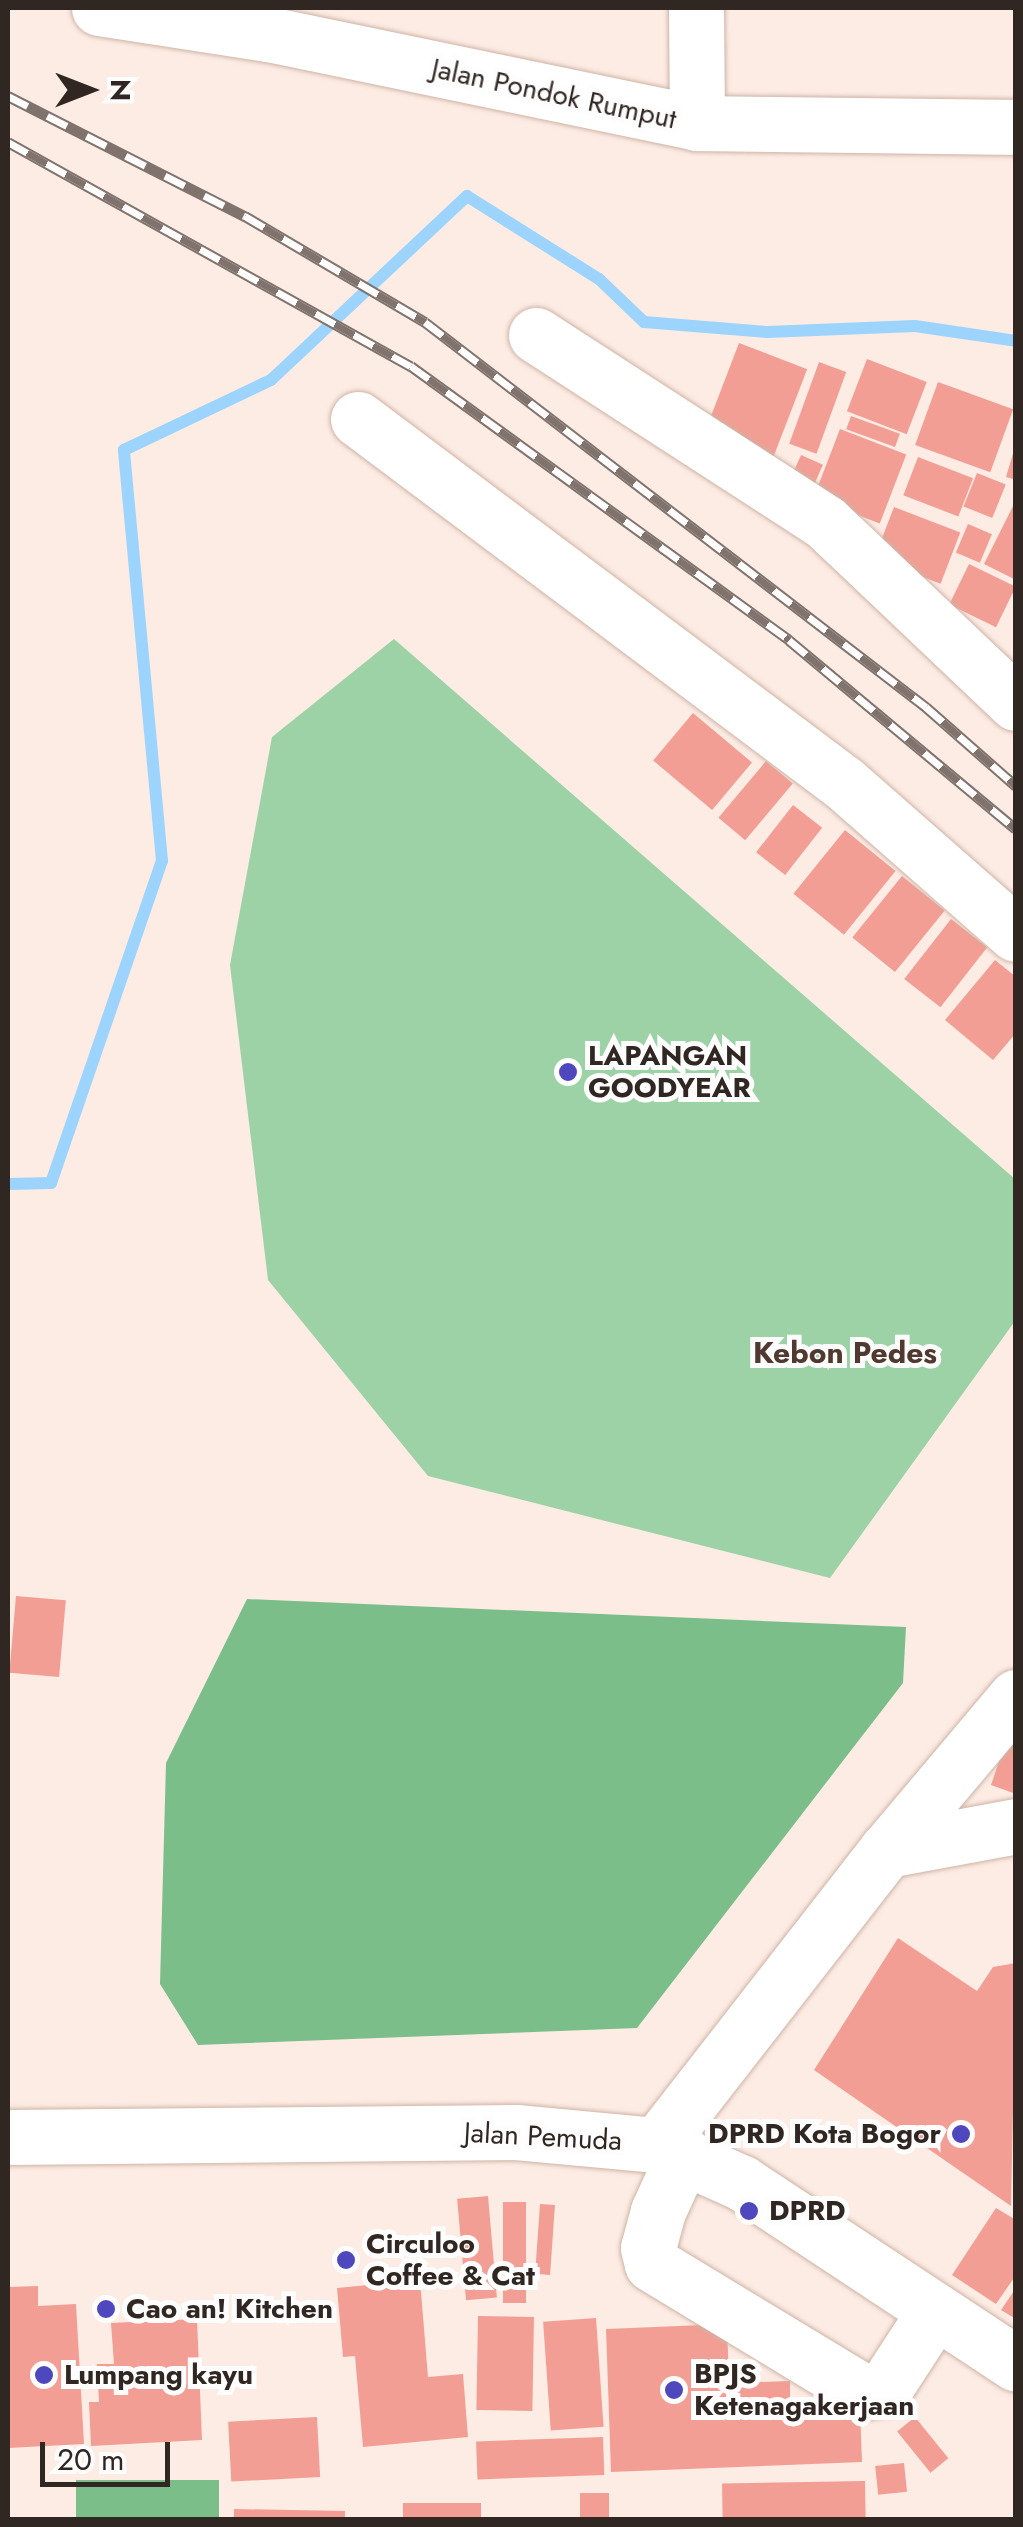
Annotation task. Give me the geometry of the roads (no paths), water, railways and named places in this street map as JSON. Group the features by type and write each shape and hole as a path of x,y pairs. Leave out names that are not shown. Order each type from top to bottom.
{"street":[{"name":"Jalan Pondok Rumput","path":"98,8 371,31 697,123 1016,127"},
{"path":"696,8 697,123"},
{"path":"536,335 824,522 1016,703"},
{"path":"358,420 844,784 1016,934"},
{"path":"935,2312 885,2388 863,2392 652,2264 654,2226 670,2149 887,1850 1016,1698"},
{"path":"887,1850 1016,1826"},
{"name":"Jalan Pemuda","path":"8,2138 516,2132 670,2149 742,2184 1016,2364"}],"waterway":[{"path":"8,1184 51,1183 162,861 124,450 271,380 467,196 599,279 644,322 767,332 915,326 1016,341"}],"railway":[{"path":"8,96 245,216 425,322 926,707 1016,786"},
{"path":"8,142 411,366 789,640 1016,829"}],"place":[{"name":"LAPANGAN GOODYEAR","path":"568,1072"},
{"name":"DPRD Kota Bogor","path":"961,2134"},
{"name":"DPRD","path":"749,2211"},
{"name":"Circuloo Coffee & Cat","path":"346,2260"},
{"name":"Cao an! Kitchen","path":"106,2309"},
{"name":"Lumpang kayu","path":"44,2375"},
{"name":"BPJS Ketenagakerjaan","path":"674,2390"}],"district":[{"name":"Kebon Pedes","path":"845,1353"}]}
